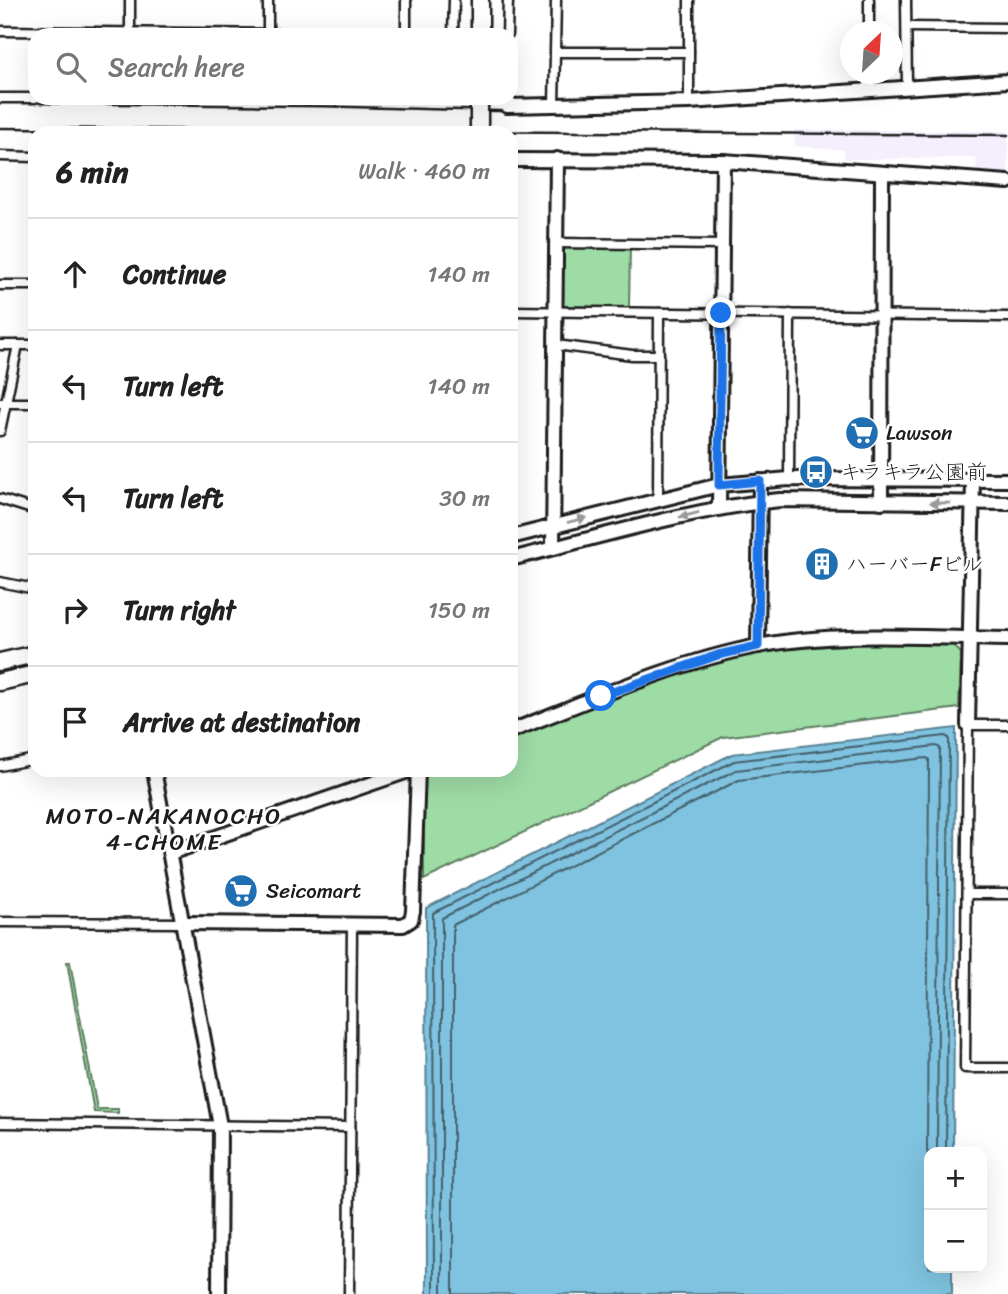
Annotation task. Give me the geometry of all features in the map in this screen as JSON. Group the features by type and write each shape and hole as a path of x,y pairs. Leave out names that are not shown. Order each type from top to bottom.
{"highway":[{"path":"480,28 481,5"},
{"path":"479,105 479,126"},
{"path":"0,662 28,656"},
{"path":"0,682 28,676"}],"street":[{"path":"130,0 130,28"},
{"path":"268,0 268,28"},
{"path":"406,0 406,28"},
{"path":"453,28 454,0"},
{"path":"507,28 508,0"},
{"path":"554,106 556,0"},
{"path":"689,0 689,102"},
{"path":"869,0 869,21"},
{"path":"906,0 907,89"},
{"path":"907,27 1008,28"},
{"path":"0,32 28,32"},
{"path":"555,52 689,52"},
{"path":"518,103 554,106 689,102 1008,81"},
{"path":"868,84 868,90"},
{"path":"0,98 28,98"},
{"path":"0,156 28,157"},
{"path":"553,548 557,159"},
{"path":"518,160 723,161 1008,182"},
{"path":"719,507 723,161"},
{"path":"881,502 882,173"},
{"path":"557,243 722,244"},
{"path":"0,285 28,285"},
{"path":"518,311 1008,317"},
{"path":"658,500 659,313"},
{"path":"789,479 790,314"},
{"path":"0,345 28,345"},
{"path":"0,431 3,403 18,345"},
{"path":"556,345 632,355 659,355"},
{"path":"3,403 28,403"},
{"path":"518,535 719,485 789,479 1008,480"},
{"path":"973,480 965,1068 1008,1068"},
{"path":"758,646 760,481"},
{"path":"0,499 28,508"},
{"path":"518,557 719,507 760,502 1008,503"},
{"path":"0,582 28,588"},
{"path":"518,728 671,671 718,655 758,646 803,640 1008,639"},
{"path":"968,725 1008,725"},
{"path":"0,766 28,760"},
{"path":"155,777 220,1126 219,1294"},
{"path":"170,853 391,777"},
{"path":"0,922 403,925 411,919 413,911 418,777"},
{"path":"967,894 1008,894"},
{"path":"349,1294 352,925"},
{"path":"0,1123 350,1127"}],"shaded area":[{"path":"794,130 1008,131 1008,175 977,174 976,158 844,159 844,150 795,146"}],"green space":[{"path":"560,246 630,248 629,308 562,306"},
{"path":"852,644 952,644 961,653 959,708 723,737 424,880 424,777 518,777 518,733 640,686 693,669 736,657"},
{"path":"67,962 70,962 97,1109 118,1109 118,1113 94,1112"}],"water":[{"path":"956,728 953,1147 924,1147 924,1273 952,1273 952,1294 427,1294 426,908 732,754"}],"railway":[{"path":"0,128 28,128"},
{"path":"518,132 1008,135"}],"place":[{"name":"Lawson","path":"862,433"},
{"name":"キラキラ公園前","path":"816,472"},
{"name":"ハーバーFビル","path":"822,564"},
{"name":"Seicomart","path":"241,891"}],"district":[{"name":"MOTO-NAKANOCHO 4-CHOME","path":"164,829"}],"route":[{"path":"601,696 718,655 758,646 760,481 719,485 721,313"}]}
